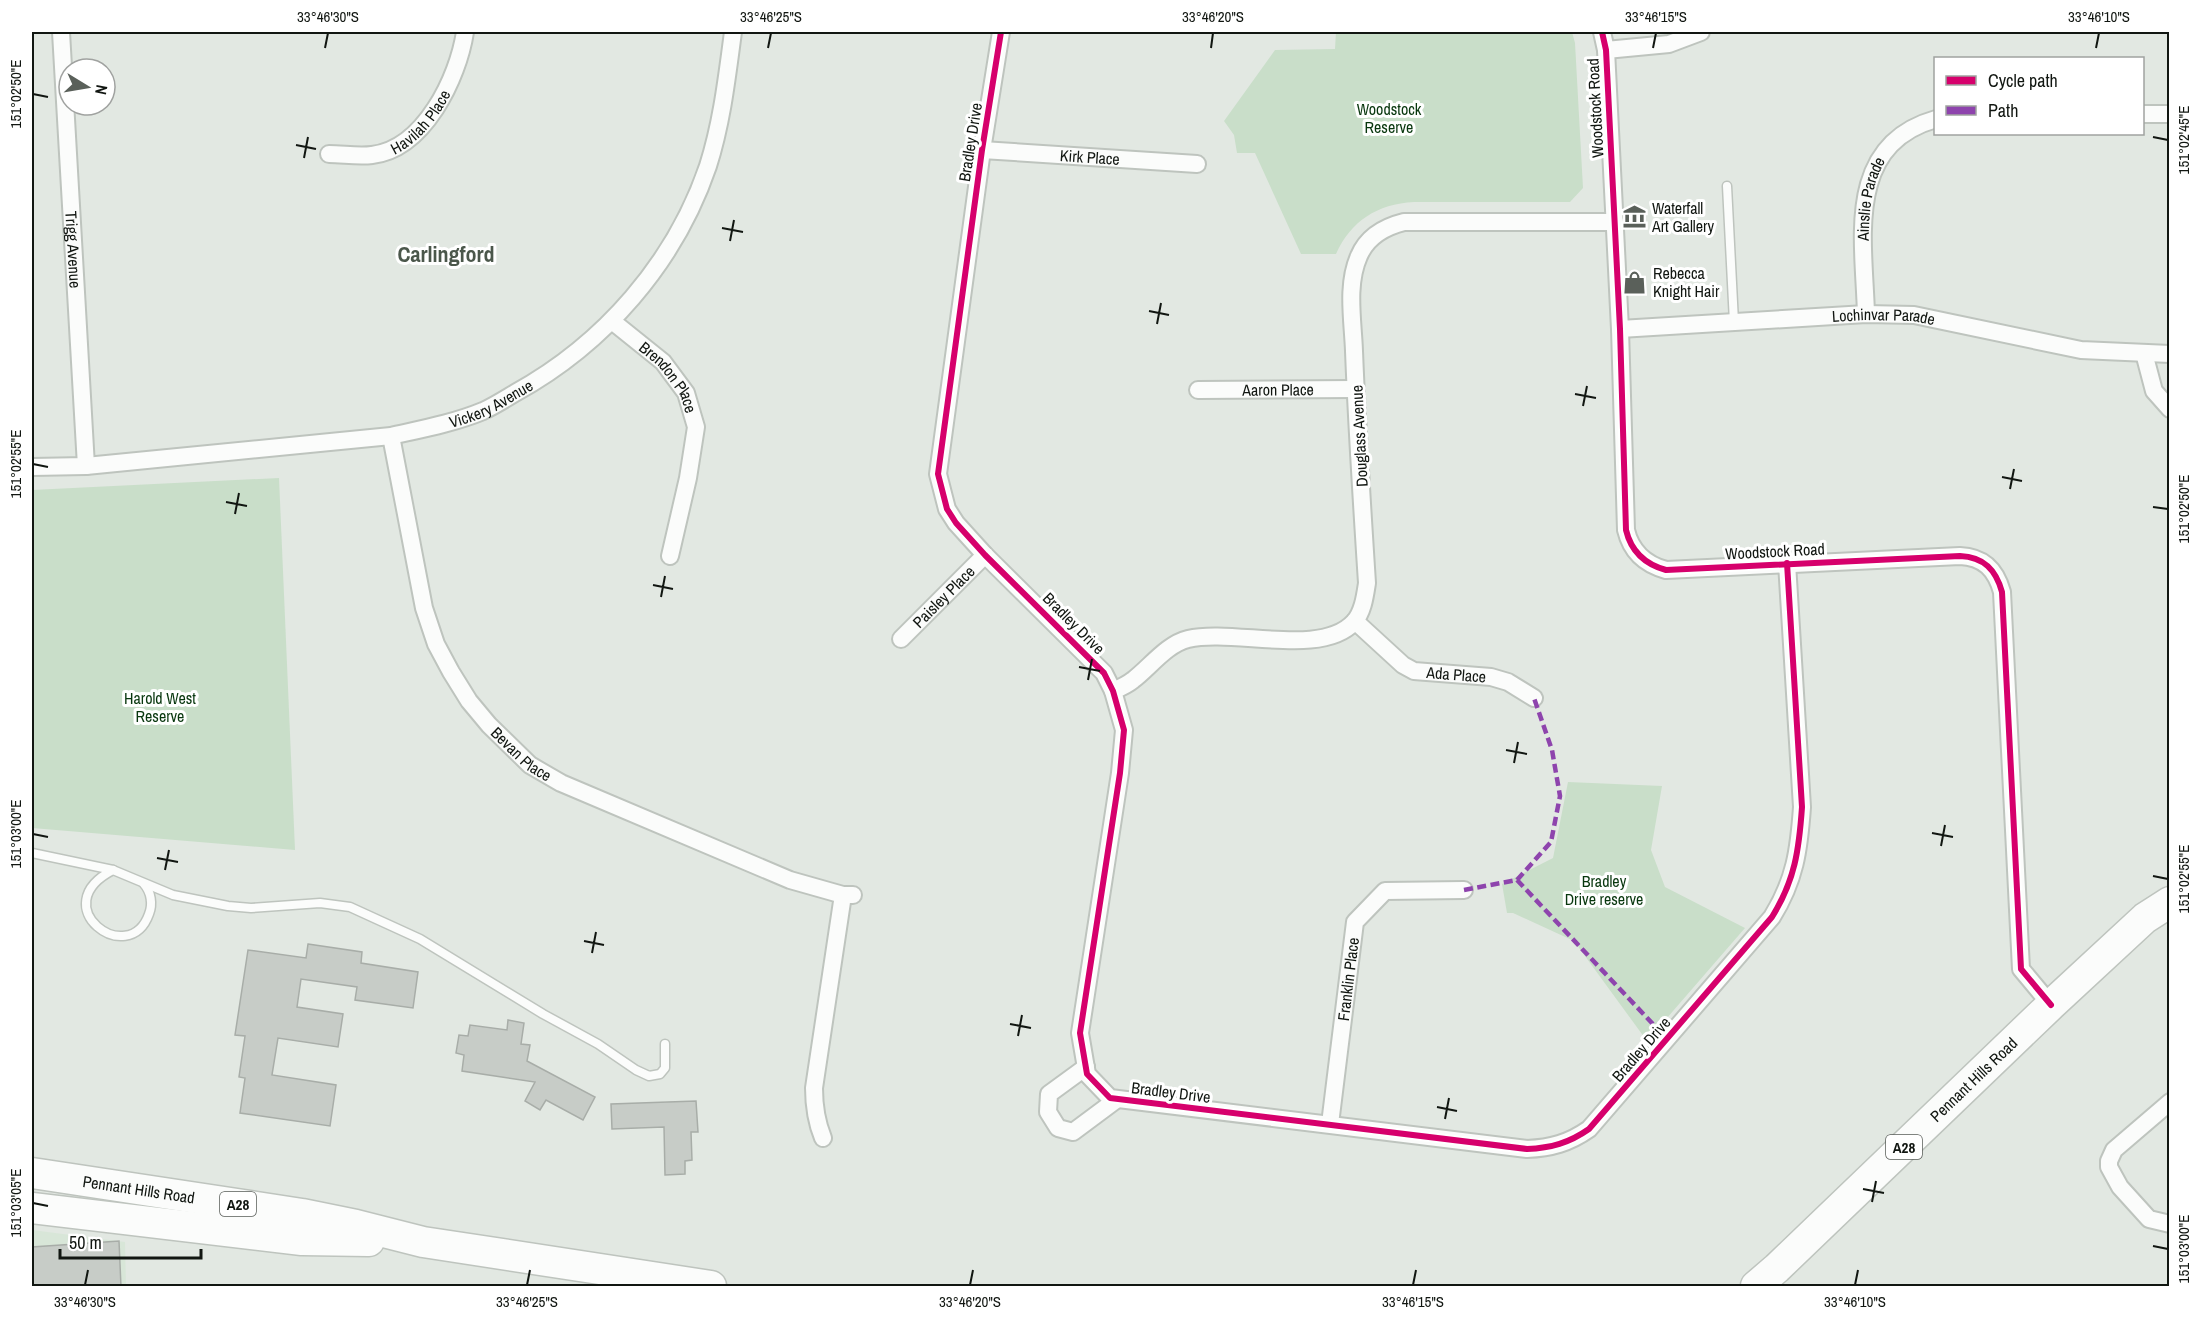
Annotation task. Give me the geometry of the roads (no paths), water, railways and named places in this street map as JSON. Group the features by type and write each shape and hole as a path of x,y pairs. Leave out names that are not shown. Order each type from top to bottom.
{"highway":[{"name":"Pennant Hills Road","path":"1755,1287 2051,1005 2145,918 2169,902"},
{"name":"Pennant Hills Road","path":"32,1173 302,1214 423,1242 711,1287"},
{"name":"Pennant Hills Road","path":"32,1208 302,1240 423,1242"}],"street":[{"name":"Trigg Avenue","path":"61,32 86,466"},
{"name":"Havilah Place","path":"330,154 371,156 396,146 414,135 434,111 442,96 457,63 465,32"},
{"name":"Vickery Avenue","path":"32,467 86,466 391,436 441,425 483,411 536,382 568,360 612,321 643,286 673,243 707,167 717,132 733,32"},
{"name":"Bradley Drive","path":"1001,32 982,150 938,474 947,509 956,523 985,555 1104,673 1113,691 1124,730 1120,773 1080,1033 1087,1074 1110,1098 1527,1149 1554,1147 1571,1141 1589,1129 1772,917 1785,896 1793,876 1800,838 1802,807 1787,563"},
{"name":"Woodstock Road","path":"1602,32 1606,50 1615,222 1626,530 1630,543 1638,555 1650,564 1666,570 1967,556 1982,561 1997,576 2002,592 2021,969 2051,1005"},
{"path":"1606,50 1669,44 1701,32"},
{"path":"2144,114 2169,114"},
{"name":"Ainslie Parade","path":"1866,314 1863,208 1867,184 1878,160 1892,141 1912,127 1934,118"},
{"name":"Kirk Place","path":"982,150 1197,164"},
{"name":"Douglass Avenue","path":"1355,621 1361,609 1367,583 1356,389 1353,275 1359,255 1371,238 1380,231 1404,222 1615,222"},
{"name":"Lochinvar Parade","path":"1620,329 1866,314 1921,315 2081,350 2169,354"},
{"name":"Brendon Place","path":"612,321 663,362 686,393 696,427 688,478 669,556"},
{"path":"2144,353 2154,391 2169,409"},
{"name":"Aaron Place","path":"1198,390 1356,389"},
{"name":"Bevan Place","path":"391,436 424,608 436,644 470,701 507,745 530,765 561,783 790,880 848,895 814,1088 814,1110 823,1138"},
{"name":"Paisley Place","path":"901,639 985,555"},
{"path":"1113,691 1135,679 1185,639 1204,637 1315,639 1342,632 1355,621"},
{"name":"Ada Place","path":"1355,621 1403,665 1414,671 1491,677 1508,682 1534,698"},
{"name":"Franklin Place","path":"1330,1124 1355,922 1385,891 1464,890"},
{"name":"Bradley Drive","path":"1086,1067 1049,1094 1048,1112 1058,1128 1073,1132 1116,1100"},
{"path":"2169,1102 2121,1143 2114,1150 2109,1161 2112,1175 2120,1187 2149,1219 2169,1224"}],"lane":[{"path":"1727,186 1734,322"},
{"path":"32,853 113,870 173,895 228,906 251,908 320,903 350,907 420,939 649,1076 660,1074 665,1068 664,1044"},
{"path":"113,870 93,883 86,903 92,923 110,935 130,934 140,929 147,921 151,910 151,900 148,889 141,881"}],"place":[{"name":"Waterfall Art Gallery","path":"1634,217"},
{"name":"Rebecca Knight Hair","path":"1635,282"}],"district":[{"name":"Carlingford","path":"446,254"}],"park label":[{"name":"Woodstock Reserve","path":"1389,118"},
{"name":"Harold West Reserve","path":"160,707"},
{"name":"Bradley Drive reserve","path":"1604,890"}]}
